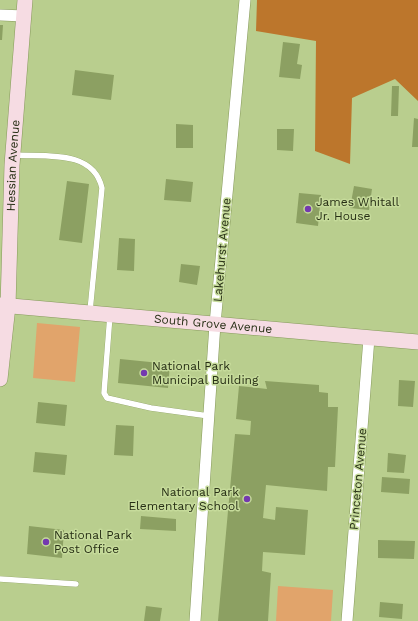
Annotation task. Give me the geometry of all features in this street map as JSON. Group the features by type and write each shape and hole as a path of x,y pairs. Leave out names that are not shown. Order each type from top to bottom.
{"main road":[{"name":"Hessian Avenue","path":"0,379 13,155 25,0"},
{"name":"South Grove Avenue","path":"4,306 418,342"}],"street":[{"name":"Lakehurst Avenue","path":"195,621 215,324 245,0"},
{"path":"0,15 24,16"},
{"name":"Princeton Avenue","path":"347,621 369,338"}],"lane":[{"path":"13,155 73,158 88,166 100,180 102,188 90,314"},
{"path":"110,315 104,393 107,398 151,408 209,416"},
{"path":"0,580 76,584"}],"shaded area":[{"path":"257,0 418,0 418,101 395,79 352,98 350,164 315,151 316,41 256,31"},
{"path":"37,323 80,327 75,382 33,378"},
{"path":"278,586 333,590 331,621 276,621"}],"building":[{"path":"0,25 3,25 2,40 0,40"},
{"path":"283,42 300,44 297,64 302,65 300,79 279,77"},
{"path":"75,70 114,75 111,100 72,95"},
{"path":"392,86 399,86 398,116 391,116"},
{"path":"414,118 418,119 418,147 412,147"},
{"path":"176,124 193,125 193,148 176,148"},
{"path":"277,129 294,129 293,151 277,150"},
{"path":"166,179 193,182 191,202 164,200"},
{"path":"67,181 89,184 82,243 59,240"},
{"path":"354,186 372,189 369,210 350,208"},
{"name":"James Whitall Jr. House","path":"299,193 321,195 318,226 296,223"},
{"path":"119,238 135,239 134,271 117,270"},
{"path":"181,264 200,266 197,285 179,282"},
{"name":"National Park Municipal Building","path":"120,359 170,364 168,388 118,383"},
{"path":"399,380 415,381 413,407 398,406"},
{"name":"National Park Elementary School","path":"265,381 319,385 319,392 328,393 328,407 338,407 335,467 328,467 327,491 266,485 263,518 275,520 276,507 308,510 305,555 263,552 262,571 271,573 268,621 218,621 235,434 250,435 251,421 236,419 239,386 267,389"},
{"path":"38,402 67,405 65,426 36,423"},
{"path":"116,425 134,426 133,456 114,455"},
{"path":"35,452 67,455 65,475 33,472"},
{"path":"388,453 406,455 404,473 387,472"},
{"path":"382,477 410,479 409,494 381,492"},
{"path":"141,516 176,519 176,531 140,529"},
{"name":"National Park Post Office","path":"29,526 64,530 62,558 27,554"},
{"path":"378,540 415,541 414,559 378,558"},
{"path":"380,602 403,604 402,619 379,617"},
{"path":"146,606 162,608 160,621 144,621"}],"place":[{"name":"James Whitall Jr. House","path":"308,209"},
{"name":"National Park Municipal Building","path":"144,373"},
{"name":"National Park Elementary School","path":"247,499"},
{"name":"National Park Post Office","path":"46,542"}]}
